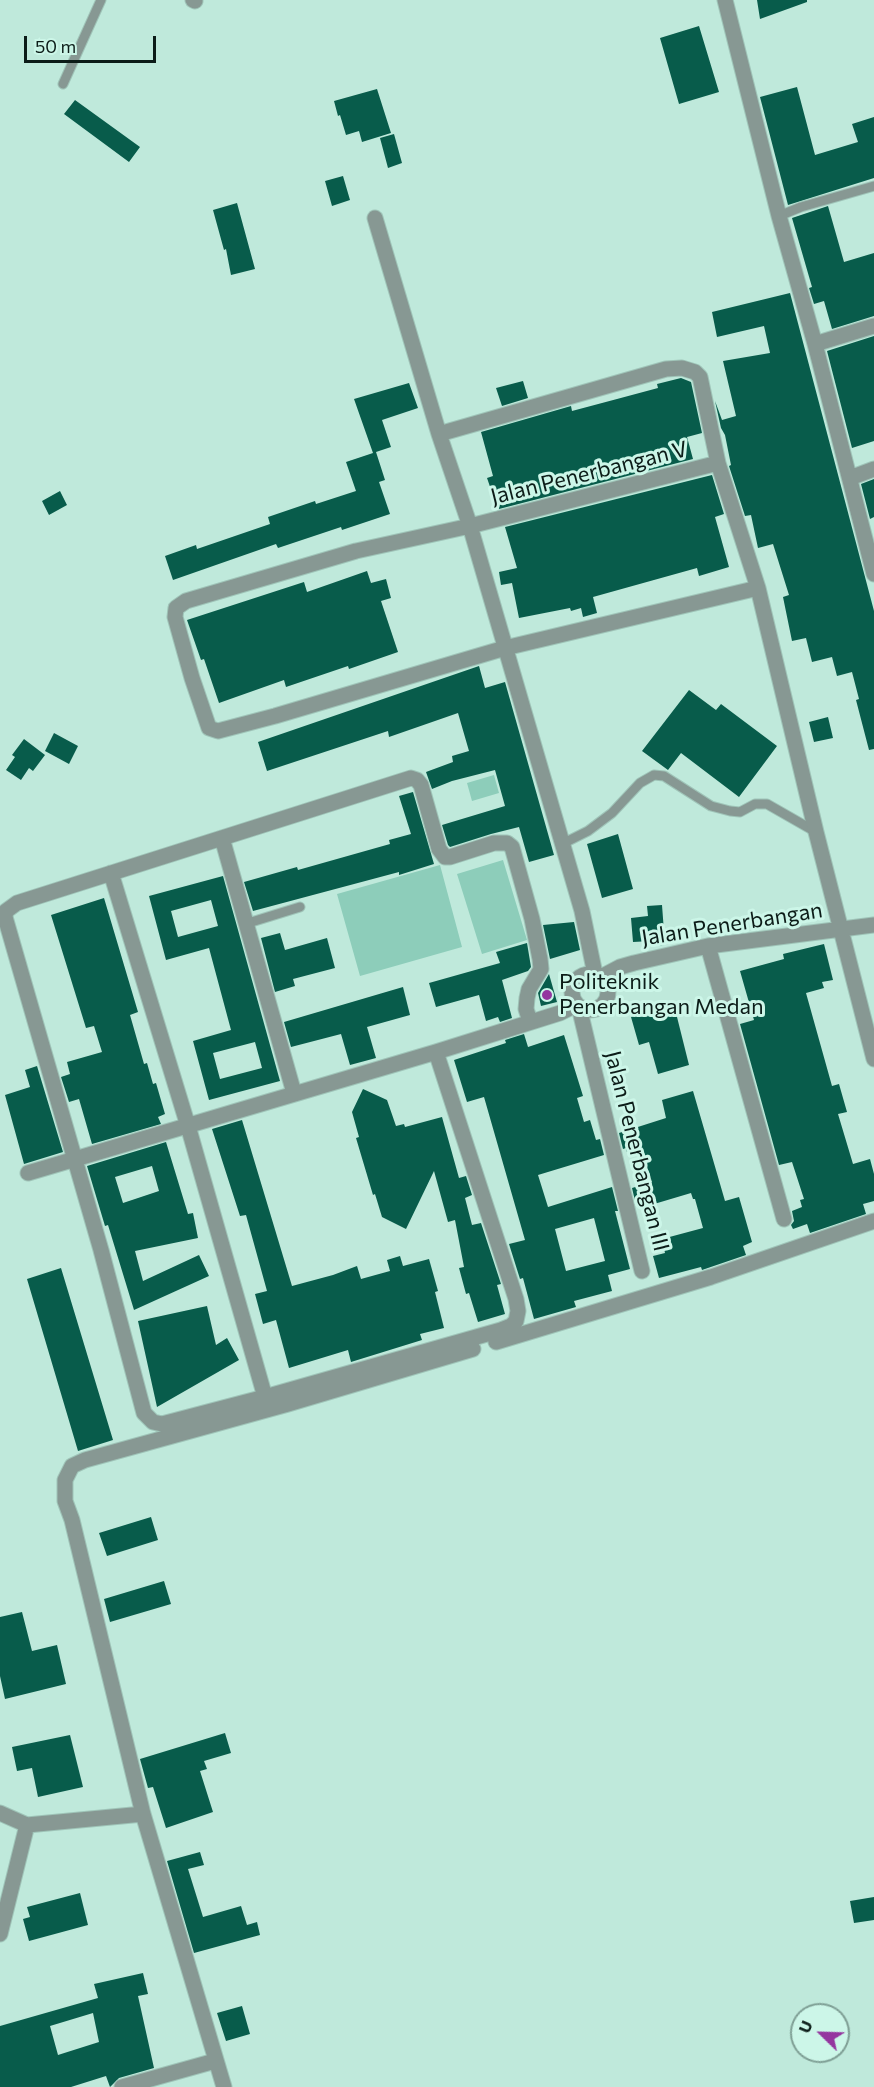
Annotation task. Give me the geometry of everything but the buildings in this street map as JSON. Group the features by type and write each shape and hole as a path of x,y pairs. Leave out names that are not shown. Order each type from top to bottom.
{"street":[{"path":"725,0 779,216 815,344 874,574"},
{"path":"28,1173 436,1052 578,1006 593,1009 605,1001 608,993 607,986 598,976 582,911 470,526 439,435 375,218"},
{"path":"815,344 874,326"},
{"path":"439,435 666,369 682,368 695,372 700,377 718,463 758,588 816,832 874,1059"},
{"name":"Jalan Penerbangan V","path":"505,648 218,731 209,728 175,617 176,608 186,601 356,550 470,526 718,463"},
{"path":"850,478 874,469"},
{"path":"505,648 758,588"},
{"path":"436,1052 516,1299 518,1311 516,1320 511,1326 501,1330 162,1424 146,1417 101,1250 5,916 6,911 17,903 411,778 417,780 426,796 439,849 445,857 494,843 507,843 512,847 532,919 540,959 541,969 527,998 526,1009 530,1021"},
{"path":"222,838 294,1093"},
{"path":"111,873 188,1126 265,1396"},
{"name":"Jalan Penerbangan","path":"598,976 634,963 708,946 874,925"},
{"path":"708,946 784,1219"},
{"path":"578,1006 572,995 575,982 582,975 598,976"},
{"name":"Jalan Penerbangan III","path":"578,1006 642,1271"},
{"path":"224,2087 143,1814 65,1501 65,1480 72,1466 85,1460 288,1404 711,1277 874,1221"},
{"path":"0,1813 27,1825 143,1814"},
{"path":"0,1934 27,1825"},
{"path":"122,2087 215,2061"}],"lane":[{"path":"63,84 101,0"},
{"path":"779,216 801,207 874,186"},
{"path":"562,844 596,825 612,813 640,783 654,775 664,776 711,806 740,812 755,804 767,804 816,832"},
{"path":"245,924 300,907"}],"green space":[{"path":"494,775 499,793 472,801 467,783"},
{"path":"503,860 527,940 482,954 457,874"},
{"path":"440,865 462,947 360,976 337,894"}],"place":[{"name":"Politeknik Penerbangan Medan","path":"547,995"}]}
